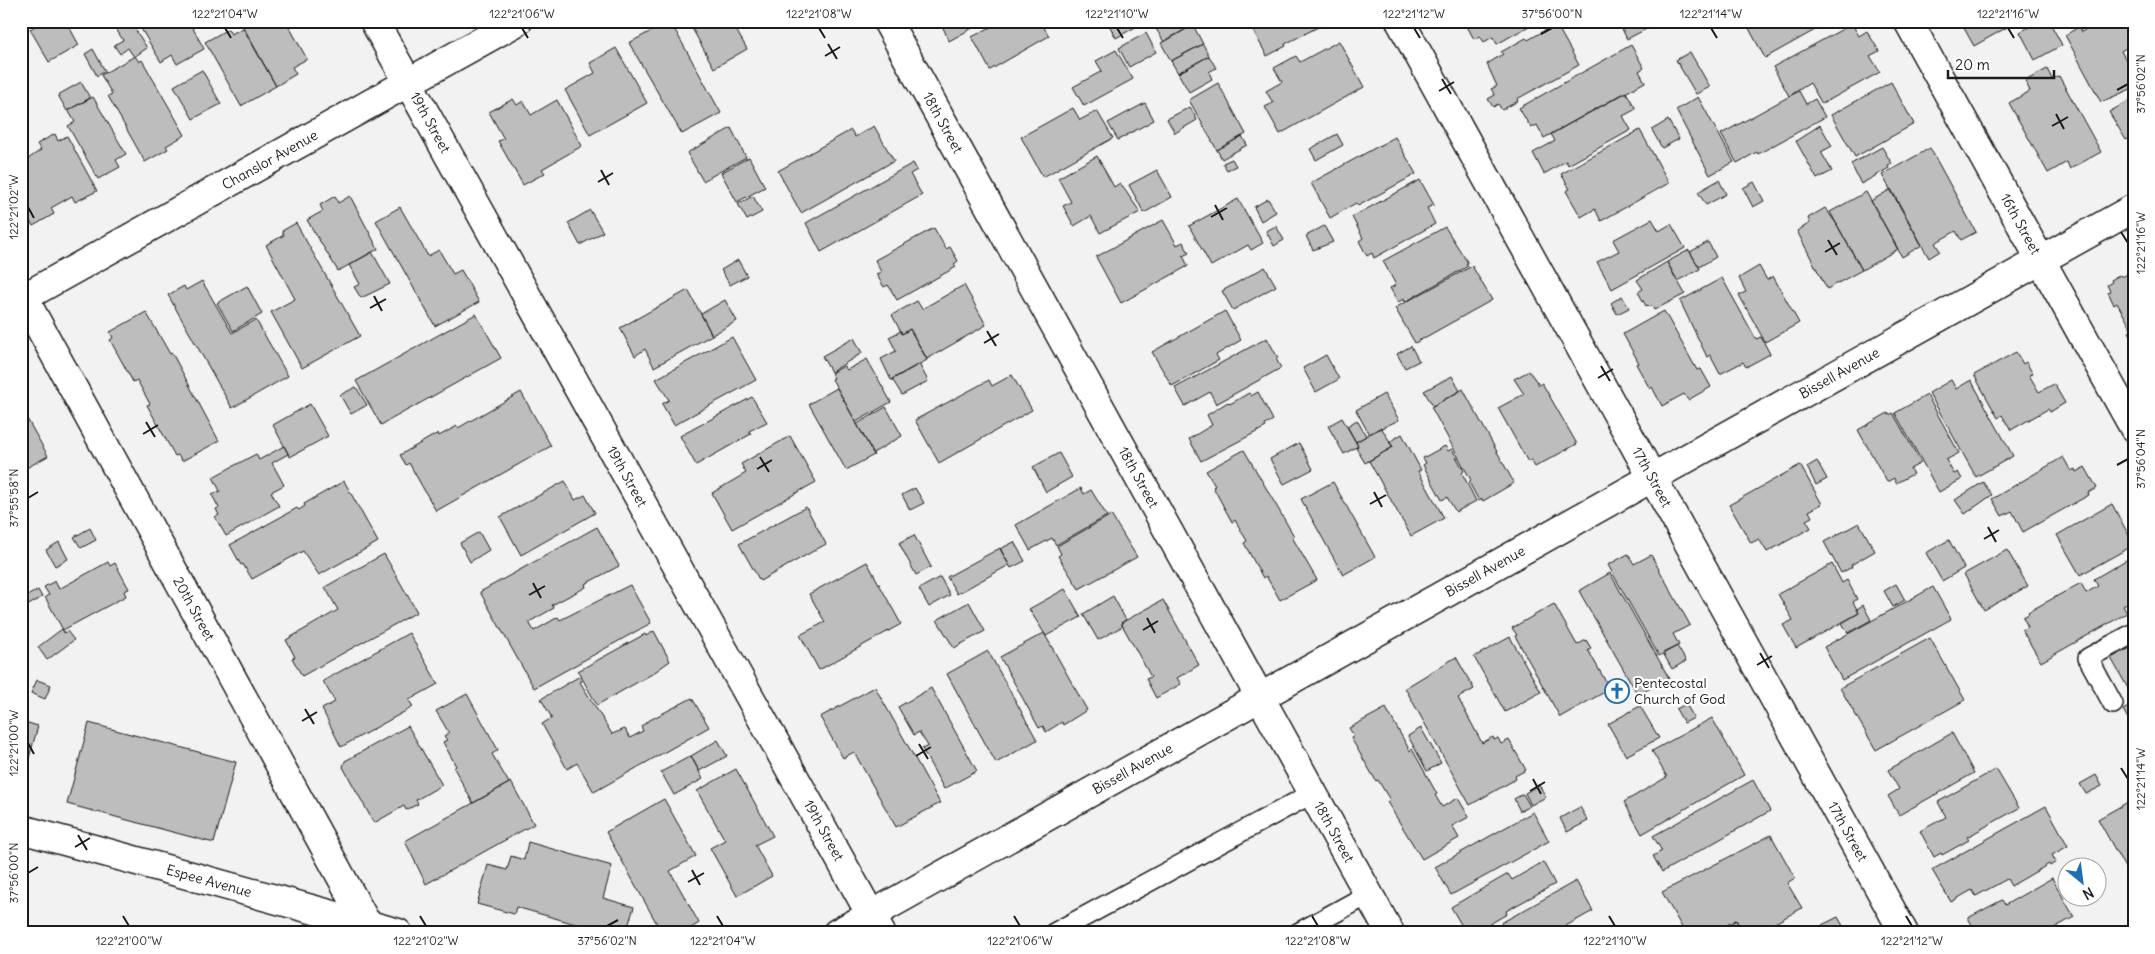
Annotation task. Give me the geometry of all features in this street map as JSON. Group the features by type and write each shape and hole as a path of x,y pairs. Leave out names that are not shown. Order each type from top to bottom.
{"street":[{"name":"19th Street","path":"374,21 876,924"},
{"name":"Chanslor Avenue","path":"22,296 518,21"},
{"name":"18th Street","path":"887,21 1390,933"},
{"name":"17th Street","path":"1400,21 1904,933"},
{"name":"16th Street","path":"1908,21 2134,428"},
{"name":"Bissell Avenue","path":"837,933 876,924 1261,698 2134,208"},
{"name":"20th Street","path":"22,296 367,924"},
{"name":"Espee Avenue","path":"21,829 398,933"}],"lane":[{"path":"2113,704 2088,658 2134,633"},
{"path":"1054,933 1313,793"},
{"path":"1298,933 1369,894"}],"building":[{"path":"44,21 66,21 79,45 49,62 30,29"},
{"path":"122,21 130,21 147,48 134,57 128,48 120,54 114,45 123,40 114,26"},
{"path":"150,21 189,21 204,49 177,64 172,55 161,62 140,27"},
{"path":"240,21 286,21 307,59 292,67 296,74 276,86"},
{"path":"670,21 721,113 682,134 629,43"},
{"path":"688,21 731,21 747,49 714,68"},
{"path":"940,21 985,21 949,41"},
{"path":"1002,21 1040,21 1049,36 990,70 972,37"},
{"path":"1107,21 1137,21 1139,25 1116,38"},
{"path":"1164,21 1194,21 1195,24 1164,42 1155,27"},
{"path":"1251,21 1324,21 1326,23 1285,44 1286,46 1267,56 1249,23"},
{"path":"1464,21 1538,21 1497,44 1493,37 1484,42 1480,36 1474,39"},
{"path":"1618,21 1652,21 1654,25 1627,39"},
{"path":"1745,21 1831,21 1765,58"},
{"path":"1960,21 2018,21 1974,46"},
{"path":"2040,21 2049,21 2062,45 2035,60 2020,32"},
{"path":"2092,21 2134,21 2134,43 2121,51 2126,60 2134,56 2134,95 2131,89 2101,102 2065,35 2079,27 2081,32 2094,25"},
{"path":"1556,24 1579,65 1517,99 1518,101 1502,110 1498,104 1493,107 1488,99 1495,95 1491,89 1497,86 1487,64 1503,54 1501,52 1526,38 1528,40"},
{"path":"1852,24 1859,36 1867,31 1879,51 1870,56 1880,72 1822,104 1810,83 1789,96 1773,67"},
{"path":"1193,25 1203,44 1171,61 1161,43"},
{"path":"243,28 276,86 241,106 205,42 228,29 231,34"},
{"path":"1146,33 1156,52 1129,67 1119,48"},
{"path":"1339,41 1364,87 1280,134 1265,107 1273,103 1266,91 1282,82 1274,68 1296,56 1300,62"},
{"path":"1203,44 1209,56 1178,73 1171,61"},
{"path":"1631,45 1644,68 1639,71 1645,82 1544,138 1537,125 1531,128 1519,108"},
{"path":"616,48 647,103 590,135 565,90 595,73 590,63"},
{"path":"93,49 105,71 97,76 85,54"},
{"path":"1116,50 1133,79 1084,106 1073,87 1102,71 1096,61"},
{"path":"1690,52 1710,87 1696,94 1676,60"},
{"path":"135,56 139,62 142,60 185,135 166,146 168,149 145,162 108,96 112,94 101,75"},
{"path":"1209,56 1216,68 1209,72 1212,79 1189,92 1178,73"},
{"path":"2047,69 2052,79 2059,76 2101,152 2070,169 2067,162 2048,173 2009,103 2030,91 2025,81"},
{"path":"202,70 221,104 193,119 174,86"},
{"path":"81,82 90,98 67,111 58,95"},
{"path":"1891,82 1914,124 1855,157 1831,115"},
{"path":"1218,83 1246,134 1217,150 1189,100"},
{"path":"1799,91 1806,104 1815,99 1825,117 1758,154 1757,152 1737,163 1721,134"},
{"path":"1626,92 1636,109 1623,116 1631,130 1568,165 1566,161 1544,174 1533,153 1555,141 1551,134"},
{"path":"93,97 126,154 116,160 120,167 98,179 68,126 75,122 68,110"},
{"path":"1698,97 1734,162 1710,175 1676,110"},
{"path":"2134,98 2134,136 2126,140 2109,112"},
{"path":"513,99 517,105 523,101 531,115 557,100 582,146 542,169 545,173 523,185 498,141 504,139 489,112"},
{"path":"1145,103 1154,120 1118,140 1108,123"},
{"path":"1190,107 1197,120 1175,133 1167,119"},
{"path":"1073,108 1080,120 1097,111 1113,138 1043,177 1021,137"},
{"path":"1668,120 1679,139 1662,148 1652,130"},
{"path":"1820,125 1832,146 1821,152 1832,171 1817,179 1796,141"},
{"path":"874,126 894,161 801,213 778,171 851,130 855,137"},
{"path":"731,128 746,157 703,181 687,153"},
{"path":"1640,130 1669,183 1601,221 1595,209 1581,217 1566,191 1570,189 1561,174"},
{"path":"55,134 58,141 67,136 97,191 75,202 72,196 51,208 54,214 33,226 21,205 21,153 24,151 28,159 41,150 37,144"},
{"path":"1337,134 1343,145 1316,160 1310,149"},
{"path":"1242,136 1247,145 1222,159 1217,150"},
{"path":"1395,137 1416,174 1358,206 1356,203 1330,218 1311,183"},
{"path":"1882,147 1892,164 1888,166 1889,168 1861,184 1851,164"},
{"path":"1930,148 1976,232 1961,240 1956,231 1935,243 1940,251 1929,258 1882,175"},
{"path":"1097,156 1114,187 1120,183 1140,212 1100,233 1091,216 1074,226 1063,206 1071,202 1058,178"},
{"path":"749,157 765,187 737,202 721,173"},
{"path":"1232,159 1236,166 1227,170 1223,163"},
{"path":"913,163 917,170 910,174 922,195 821,252 806,223"},
{"path":"1157,170 1172,197 1144,213 1129,185"},
{"path":"1420,180 1434,205 1427,208 1435,224 1374,258 1372,253 1367,256 1359,241 1363,238 1352,217"},
{"path":"1719,180 1726,194 1706,205 1698,192"},
{"path":"1754,182 1764,201 1753,207 1743,188"},
{"path":"1891,189 1922,245 1902,257 1871,201"},
{"path":"1866,192 1898,249 1862,270 1830,212"},
{"path":"335,196 338,203 350,196 378,249 338,271 307,220 323,211 320,205"},
{"path":"753,196 762,212 747,220 738,204"},
{"path":"1238,199 1263,243 1251,250 1248,245 1211,266 1189,226"},
{"path":"1268,199 1276,212 1261,221 1254,207"},
{"path":"400,207 428,256 439,250 453,274 461,270 479,302 435,326 376,221"},
{"path":"1825,208 1836,223 1862,270 1827,289 1797,231 1810,223 1808,218"},
{"path":"590,210 603,232 580,245 568,223"},
{"path":"1652,219 1659,231 1671,224 1685,248 1612,289 1597,262 1619,251 1613,240"},
{"path":"1163,220 1177,245 1183,242 1189,253 1183,256 1188,266 1121,303 1096,257"},
{"path":"296,223 360,336 302,368 271,312 295,299 266,245 284,235 282,231"},
{"path":"1276,226 1284,240 1274,246 1266,231"},
{"path":"1324,226 1333,242 1313,250 1306,236"},
{"path":"1445,227 1468,263 1466,263 1468,266 1405,302 1404,299 1398,302 1390,288 1396,285 1383,261"},
{"path":"934,228 946,249 950,247 958,261 954,264 956,267 897,300 888,285 884,287 876,274 881,272 875,260"},
{"path":"1708,242 1716,257 1699,267 1690,252"},
{"path":"1689,250 1700,269 1677,281 1667,262"},
{"path":"372,252 390,284 361,298 354,287 360,284 349,265"},
{"path":"738,260 747,276 730,285 721,270"},
{"path":"1667,262 1685,294 1654,310 1652,306 1646,306 1638,292 1643,289 1637,280"},
{"path":"1472,266 1492,300 1415,343 1395,308"},
{"path":"1759,266 1767,280 1773,276 1799,323 1765,342 1739,295 1746,292 1739,278"},
{"path":"1265,267 1276,286 1233,310 1222,291"},
{"path":"2134,270 2134,340 2129,332 2132,330 2117,303 2114,305 2107,285 2112,282 2111,280 2120,275 2122,277"},
{"path":"1722,278 1756,339 1761,337 1770,354 1746,367 1743,362 1720,374 1710,355 1707,357 1680,301"},
{"path":"202,281 232,333 256,320 288,376 232,408 168,295 184,286 186,290"},
{"path":"964,285 986,325 927,359 910,329 902,334 892,315 917,301 922,309"},
{"path":"247,286 262,314 233,331 217,303"},
{"path":"688,290 712,335 654,367 645,349 635,356 620,328"},
{"path":"1622,296 1629,308 1617,314 1611,303"},
{"path":"725,300 737,321 712,335 701,314"},
{"path":"1225,311 1241,340 1216,355 1219,360 1172,386 1152,352"},
{"path":"1664,311 1697,370 1701,369 1711,387 1688,400 1684,394 1662,406 1636,364 1639,363 1623,334"},
{"path":"146,312 170,354 172,353 219,441 182,461 178,455 175,456 147,405 150,404 137,380 133,382 110,340 113,338 110,332"},
{"path":"476,314 501,358 381,425 356,381"},
{"path":"910,329 927,360 891,380 881,359 896,351 889,337 901,331 902,334"},
{"path":"732,337 756,380 674,425 662,404 669,400 656,379"},
{"path":"854,338 862,353 831,372 822,356"},
{"path":"1267,338 1278,358 1276,359 1281,368 1216,404 1210,392 1185,406 1175,388"},
{"path":"1411,346 1419,361 1405,368 1397,354"},
{"path":"2016,352 2023,364 2026,362 2033,374 2029,375 2039,392 2054,384 2065,403 2050,412 2048,409 2011,430 2002,415 1998,418 1974,375"},
{"path":"1326,355 1339,379 1316,392 1303,368"},
{"path":"867,359 891,402 856,422 832,379 834,378 831,373 844,366 847,370"},
{"path":"919,364 928,381 902,395 892,379"},
{"path":"1529,371 1539,385 1542,383 1577,444 1535,467 1531,460 1528,462 1498,408 1524,394 1514,379"},
{"path":"1012,375 1032,410 939,463 915,420 989,380 992,386"},
{"path":"1452,376 1460,391 1433,406 1424,391"},
{"path":"1951,380 1956,389 1971,380 2013,456 1976,477 1929,393"},
{"path":"356,387 367,405 351,414 340,395"},
{"path":"837,388 874,455 846,470 809,404"},
{"path":"1463,389 1514,483 1483,501 1482,499 1479,501 1469,482 1471,480 1431,407"},
{"path":"521,392 551,446 436,511 409,463 406,465 400,455 438,433 439,436 457,426 458,428"},
{"path":"1258,392 1273,420 1265,425 1266,427 1201,461 1189,439 1212,425 1207,415 1228,402 1230,404 1249,393 1251,396"},
{"path":"1384,394 1399,420 1369,434 1356,410"},
{"path":"1927,395 1959,453 1946,460 1954,474 1958,472 1962,479 1939,492 1895,413"},
{"path":"752,397 767,422 749,431 751,434 696,465 680,436"},
{"path":"310,404 328,436 290,457 273,425"},
{"path":"886,407 902,436 873,453 857,424"},
{"path":"21,408 48,456 21,471"},
{"path":"1888,413 1889,415 1893,413 1921,463 1910,469 1913,474 1896,483 1894,478 1887,482 1858,430"},
{"path":"1342,418 1358,446 1344,454 1328,426"},
{"path":"1357,420 1366,436 1356,442 1347,426"},
{"path":"1381,427 1393,447 1365,463 1356,448 1358,446 1356,442"},
{"path":"1402,434 1421,470 1418,471 1444,518 1411,536 1369,461 1393,447 1389,442"},
{"path":"790,436 816,482 732,529 712,493 746,473 741,464"},
{"path":"1299,443 1313,469 1284,484 1270,459"},
{"path":"284,446 288,454 272,463 284,485 271,492 279,506 226,536 215,517 219,515 216,509 219,508 212,495 220,491 213,477 256,454 259,460"},
{"path":"1445,446 1448,451 1452,449 1464,471 1462,473 1476,501 1456,512 1447,497 1442,500 1423,465 1426,463 1423,458"},
{"path":"1244,450 1317,580 1280,600 1266,576 1263,578 1244,543 1247,541 1235,520 1232,522 1206,471"},
{"path":"1059,453 1072,477 1046,492 1033,467"},
{"path":"2063,457 2071,471 2075,469 2076,472 2085,467 2097,488 2088,493 2089,495 2023,532 2012,511 2002,516 1992,499"},
{"path":"1817,461 1827,479 1816,485 1807,467"},
{"path":"1800,465 1822,504 1809,511 1812,517 1806,520 1811,528 1767,552 1759,539 1751,543 1729,505"},
{"path":"344,481 378,542 319,575 303,551 252,579 243,564 241,565 230,545 297,508 299,510 305,506 304,504"},
{"path":"565,481 575,500 585,495 595,513 521,555 500,517"},
{"path":"1333,482 1375,557 1343,575 1301,499"},
{"path":"1983,482 1992,495 1965,514 1955,500"},
{"path":"915,488 924,503 910,510 902,495"},
{"path":"1081,488 1084,494 1091,490 1107,516 1056,545 1052,538 1030,550 1016,525"},
{"path":"2112,504 2134,545 2080,575 2057,535"},
{"path":"806,507 826,544 760,581 739,544"},
{"path":"1111,515 1137,557 1079,589 1058,556 1061,554 1057,546"},
{"path":"1859,523 1875,551 1841,573 1824,542"},
{"path":"597,527 619,566 585,584 586,587 552,605 554,608 529,622 534,631 558,617 560,620 630,585 651,623 534,688 480,592"},
{"path":"90,528 96,540 81,548 74,537"},
{"path":"479,532 489,550 470,562 460,543"},
{"path":"914,535 931,567 916,575 899,543"},
{"path":"1949,540 1964,568 1942,581 1926,553"},
{"path":"59,542 68,559 55,566 46,550"},
{"path":"1014,542 1025,561 1011,568 1000,549"},
{"path":"1000,548 1009,565 957,594 947,577"},
{"path":"2007,550 2028,586 1984,610 1964,574"},
{"path":"384,554 417,612 302,676 292,658 295,657 286,640 338,610 325,587"},
{"path":"1628,554 1634,564 1651,555 1690,625 1673,634 1679,645 1659,656 1608,565"},
{"path":"2131,557 2134,562 2134,600 2123,606 2127,613 2041,662 2022,630 2028,627 2023,617 2029,614 2028,612 2081,583 2086,593 2098,586 2094,579"},
{"path":"108,562 110,566 115,563 129,589 124,591 126,596 63,630 45,597 49,595 44,587 55,581 59,589"},
{"path":"867,562 901,624 819,670 800,635 825,622 809,594"},
{"path":"1832,564 1842,583 1847,580 1857,599 1853,602 1859,613 1796,648 1783,625 1793,620 1778,594"},
{"path":"1610,573 1669,678 1638,695 1579,591"},
{"path":"940,577 950,595 929,607 919,589"},
{"path":"1896,584 1905,600 1893,607 1884,591"},
{"path":"1933,587 1951,619 1842,680 1824,647"},
{"path":"1065,589 1081,617 1046,636 1029,609"},
{"path":"38,590 42,597 27,606 23,598"},
{"path":"1113,596 1126,620 1121,623 1123,626 1098,640 1083,614"},
{"path":"1163,600 1199,665 1177,678 1181,684 1156,698 1146,679 1151,677 1121,623"},
{"path":"969,602 985,631 954,648 937,620"},
{"path":"1554,604 1577,645 1586,640 1591,648 1588,650 1610,689 1560,717 1512,628"},
{"path":"1863,605 1871,620 1848,633 1842,623 1859,613 1857,609"},
{"path":"62,629 64,633 67,631 74,640 47,660 38,647"},
{"path":"654,631 670,661 652,674 597,705 578,671 645,634 646,636"},
{"path":"409,633 438,684 409,700 413,707 341,747 322,709 335,702 323,681"},
{"path":"1044,633 1087,710 1063,725 1062,722 1046,732 1043,726 1039,728 1000,657"},
{"path":"1510,637 1541,692 1505,712 1474,657"},
{"path":"1930,638 1965,700 1876,750 1840,688"},
{"path":"1677,646 1686,661 1672,669 1663,653"},
{"path":"2134,646 2134,699 2111,658"},
{"path":"988,651 1037,740 996,763 947,674"},
{"path":"1456,657 1474,689 1458,698 1482,743 1493,737 1494,740 1498,738 1501,744 1509,740 1526,770 1515,776 1516,779 1470,805 1405,688"},
{"path":"580,676 582,681 580,682 612,734 625,729 630,738 643,731 641,726 646,722 692,698 709,727 594,792 577,763 567,769 542,724 552,718 541,699"},
{"path":"37,680 51,685 45,699 31,693"},
{"path":"875,687 940,803 896,827 854,752 843,758 820,717"},
{"path":"931,688 977,771 944,789 922,749 928,746 919,732 914,735 898,707"},
{"path":"467,694 498,750 492,754 509,783 473,803 454,768 456,766 443,742 447,740 444,736 449,733 436,711"},
{"path":"1686,704 1694,718 1684,723 1676,709"},
{"path":"2134,704 2134,729 2123,710"},
{"path":"1640,706 1659,738 1626,756 1608,724"},
{"path":"1386,708 1410,751 1412,749 1437,794 1435,795 1442,807 1458,798 1469,817 1452,826 1459,838 1422,859 1387,802 1390,800 1378,780 1376,781 1351,738 1354,736 1349,728"},
{"path":"1712,718 1744,775 1642,834 1624,802 1667,777 1652,751"},
{"path":"21,721 38,726 26,769 21,768"},
{"path":"89,723 236,762 214,843 67,804"},
{"path":"408,726 442,785 416,800 418,804 406,810 404,806 374,823 343,767 345,761"},
{"path":"1421,728 1441,763 1427,771 1408,736"},
{"path":"1952,733 1974,773 1899,815 1888,796 1899,789 1888,770"},
{"path":"718,740 727,756 699,771 691,756"},
{"path":"691,756 703,779 674,795 661,772"},
{"path":"736,769 773,836 755,845 772,876 737,896 710,848 725,840 697,791"},
{"path":"1996,769 2019,808 1967,837 1969,840 1942,855 1941,853 1934,857 1920,831 1946,817 1938,802"},
{"path":"2096,775 2102,786 2086,794 2080,784"},
{"path":"1753,780 1770,811 1662,872 1653,856 1662,851 1653,836"},
{"path":"511,782 534,824 426,884 405,841"},
{"path":"1539,785 1546,797 1531,805 1525,793"},
{"path":"1523,794 1530,806 1520,811 1514,799"},
{"path":"664,799 696,856 670,871 699,923 683,933 662,933 606,832"},
{"path":"2128,802 2134,812 2133,882 2098,819"},
{"path":"2046,806 2068,846 2052,855 2056,862 2050,866 2049,864 2011,886 2007,879 1976,896 1972,890 1951,902 1932,870"},
{"path":"1580,807 1588,821 1567,832 1560,818"},
{"path":"1533,812 1549,841 1451,895 1435,867"},
{"path":"1771,835 1795,878 1787,883 1802,908 1757,933 1743,933 1736,920 1714,933 1685,933 1662,892"},
{"path":"528,842 612,866 603,898 634,907 626,933 585,933 586,927 516,907 514,914 477,904 488,865 507,870 511,856 524,860"},
{"path":"1543,862 1555,884 1506,911 1507,914 1474,933 1466,933 1451,907 1508,874 1512,880"},
{"path":"2052,878 2058,889 2058,906 2068,906 2074,917 2045,933 1977,933 1968,918 2002,900 2005,905"},
{"path":"1576,881 1593,911 1553,933 1491,933 1502,926 1501,923"},
{"path":"1838,917 1847,933 1826,933 1822,925"},
{"path":"1736,920 1743,933 1714,933"}],"railway":[{"path":"21,929 35,933"}],"place":[{"name":"Pentecostal Church of God","path":"1617,691"}]}
